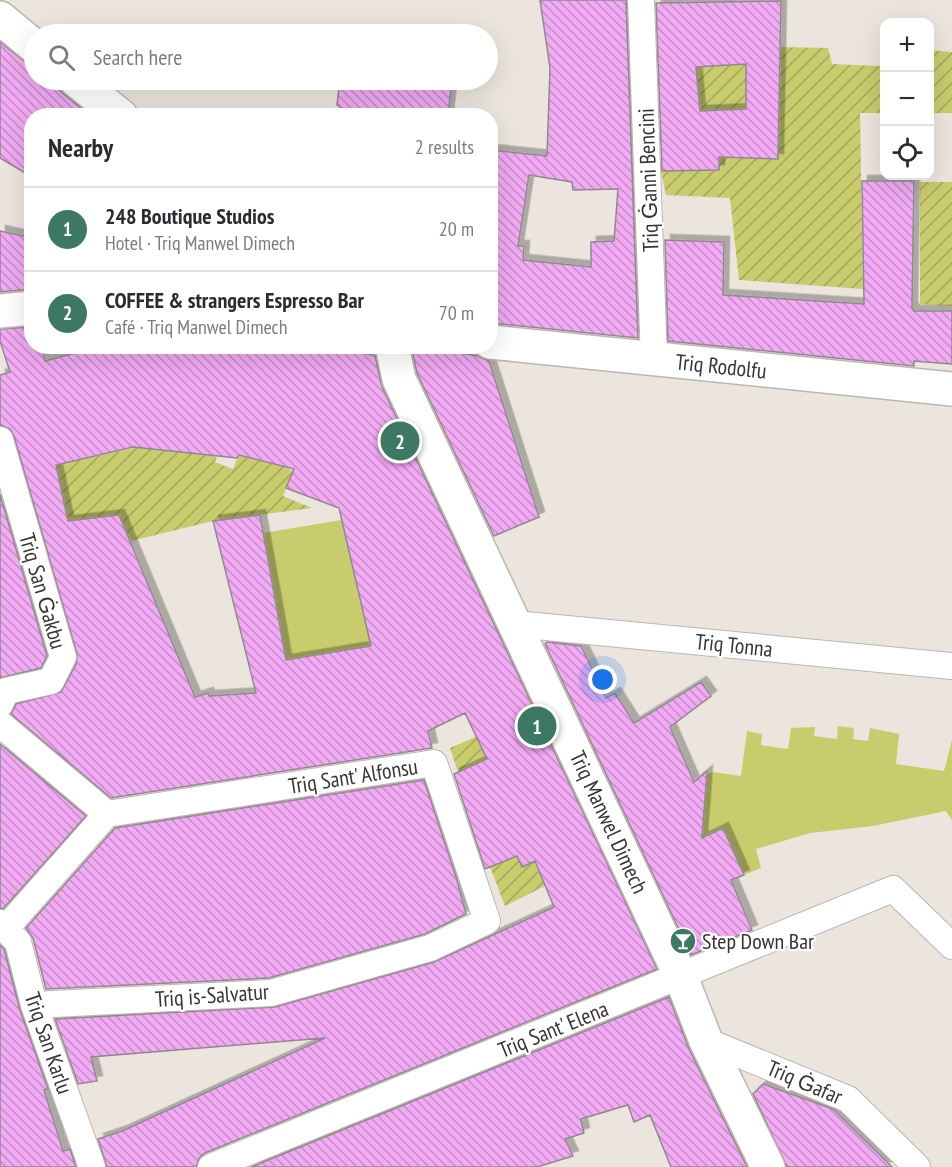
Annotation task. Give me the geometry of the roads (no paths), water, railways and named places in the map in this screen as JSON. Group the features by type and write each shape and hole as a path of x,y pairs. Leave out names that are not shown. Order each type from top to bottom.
{"street":[{"name":"Triq Ġanni Bencini","path":"641,0 654,360"},
{"path":"0,18 24,38"},
{"path":"88,90 111,108"},
{"path":"0,311 24,309"},
{"name":"Triq Rodolfu","path":"498,343 952,389"},
{"name":"Triq Manwel Dimech","path":"394,354 399,379 515,624 615,856 681,977 706,1041 768,1167"},
{"name":"Triq San Ġakbu","path":"0,440 63,657 51,681 6,691 0,704"},
{"name":"Triq Tonna","path":"515,624 952,666"},
{"path":"0,724 107,814 3,926"},
{"name":"Triq Sant' Alfonsu","path":"107,814 434,763 487,921"},
{"name":"Triq Sant' Elena","path":"211,1167 893,889 952,946"},
{"name":"Triq is-Salvatur","path":"34,1005 271,993 430,948 487,921"},
{"name":"Triq San Karlu","path":"3,926 18,942 34,1005 92,1167"},
{"name":"Triq Ġafar","path":"706,1041 848,1099 917,1167"}],"place":[{"name":"COFFEE & strangers Espresso Bar","path":"400,441"},
{"name":"248 Boutique Studios","path":"537,726"},
{"name":"Step Down Bar","path":"683,941"}]}
